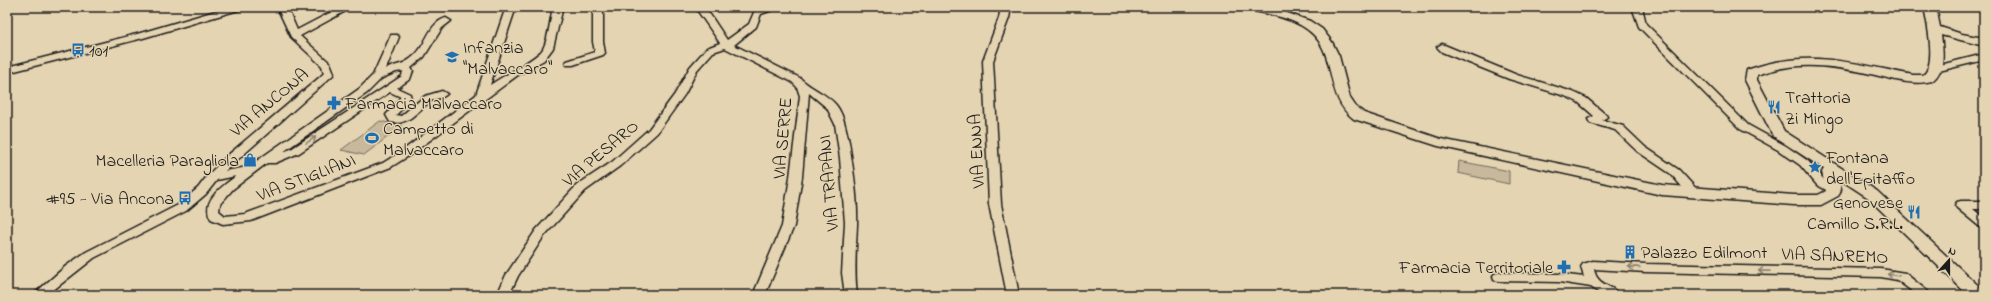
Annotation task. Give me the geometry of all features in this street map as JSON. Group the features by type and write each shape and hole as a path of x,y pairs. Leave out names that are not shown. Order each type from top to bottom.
{"main road":[{"path":"1250,7 1288,15 1313,27 1324,39 1334,56 1345,103 1359,116 1438,142 1662,190 1794,200 1821,200 1833,193 1834,189 1829,172 1834,168"},
{"path":"1930,11 1937,51 1935,69 1930,76 1913,79 1829,62 1810,61 1762,67 1751,73 1751,80 1778,133 1872,194 1978,295"},
{"path":"1930,11 1938,23 1960,36"},
{"path":"1935,34 1940,36 1960,36 1984,41"}],"street":[{"path":"7,70 140,36 238,7"},
{"name":"VIA ANCONA","path":"223,166 324,79 329,73 328,65 294,35 282,7"},
{"path":"294,35 348,7"},
{"path":"481,96 511,7"},
{"name":"VIA STIGLIANI","path":"243,174 214,204 213,211 215,216 223,220 235,220 269,210 397,159 481,96 514,73 541,58 548,48 558,7"},
{"path":"570,63 600,53 598,48 598,7"},
{"name":"VIA SERRE","path":"700,7 725,44 796,80 802,86 805,96 796,177 788,226 759,295"},
{"name":"VIA PESARO","path":"504,295 512,276 540,233 581,188 616,164 653,131 680,94 693,69 710,50 732,42 753,25 758,12 776,7"},
{"name":"VIA ENNA","path":"1006,7 1004,18 988,61 995,204 1013,295"},
{"path":"1637,7 1642,25 1744,127 1799,159 1821,183 1834,189"},
{"path":"285,152 363,91 378,76 394,69 405,68 421,55 438,26 446,21"},
{"path":"378,76 394,37"},
{"path":"1442,47 1445,50 1507,74 1578,98 1602,117 1593,119 1594,121 1619,128 1641,149 1674,172 1694,193"},
{"path":"1935,69 1984,57"},
{"path":"213,181 243,174 285,152 406,77 408,71 405,68"},
{"name":"VIA TRAPANI","path":"802,86 817,93 832,107 840,124 846,158 851,223 848,274 851,295"},
{"path":"389,88 406,96 406,99 391,115 394,120 404,119 429,98 442,94"},
{"path":"39,295 70,269 90,255 182,208 213,181 223,166 243,174"},
{"path":"213,181 229,187"},
{"path":"1984,205 1961,206 1984,224"},
{"name":"VIA SANREMO","path":"1593,283 1587,274 1587,267 1593,265 1646,268 1881,273 1902,276 1926,295"},
{"path":"1498,277 1559,278 1593,283 1613,295"}],"shaded area":[{"name":"Campetto di Malvaccaro","path":"380,121 402,126 364,155 341,150"},
{"path":"1459,161 1509,171 1509,184 1458,173"}],"place":[{"name":"101","path":"78,50"},
{"name":"Infanzia \"Malvaccaro\"","path":"452,57"},
{"name":"Farmacia Malvaccaro","path":"334,103"},
{"name":"Trattoria Zi Mingo","path":"1774,107"},
{"name":"Campetto di Malvaccaro","path":"372,138"},
{"name":"Macelleria Paragliola","path":"250,160"},
{"name":"Fontana dell'Epitaffio","path":"1815,167"},
{"name":"#95 - Via Ancona","path":"185,198"},
{"name":"Genovese Camillo S.R.L.","path":"1914,212"},
{"name":"Palazzo Edilmont","path":"1630,252"},
{"name":"Farmacia Territoriale","path":"1564,267"}]}
